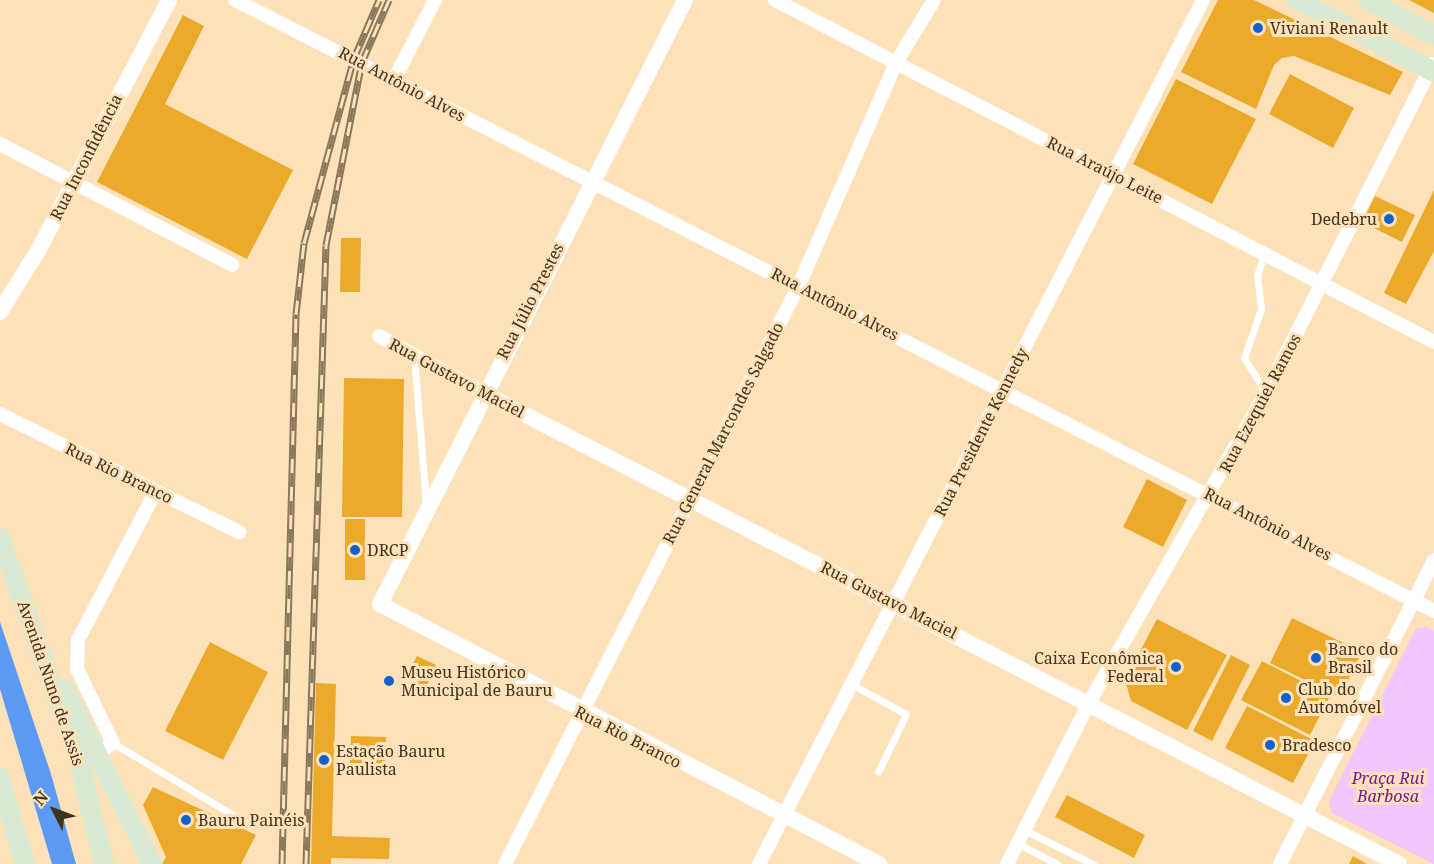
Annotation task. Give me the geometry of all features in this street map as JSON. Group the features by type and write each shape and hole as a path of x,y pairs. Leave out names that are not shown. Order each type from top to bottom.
{"main road":[{"path":"1298,0 1433,68"},
{"path":"1368,0 1434,36"},
{"name":"Avenida Nuno de Assis","path":"0,538 81,764 104,864"},
{"path":"37,639 106,748 152,864"},
{"path":"0,778 25,864"}],"street":[{"name":"Rua Inconfidência","path":"2,312 169,0"},
{"name":"Rua Antônio Alves","path":"235,0 590,183 799,285 1001,391 1212,495 1434,611"},
{"path":"394,80 435,0"},
{"name":"Rua Júlio Prestes","path":"380,604 483,393 685,0"},
{"name":"Rua Araújo Leite","path":"775,0 897,61 1434,342"},
{"name":"Rua General Marcondes Salgado","path":"505,864 799,285 897,61 934,0"},
{"name":"Rua Presidente Kennedy","path":"759,864 1203,0"},
{"name":"Rua Ezequiel Ramos","path":"1007,864 1090,701 1212,495 1433,68"},
{"path":"0,144 72,184 232,264"},
{"name":"Rua Gustavo Maciel","path":"379,336 483,393 1090,701 1304,817 1399,864"},
{"name":"Rua Rio Branco","path":"0,414 239,532"},
{"path":"81,764 106,748 77,669 78,640 156,491"},
{"path":"1280,864 1434,560"},
{"name":"Rua Rio Branco","path":"380,604 580,713 879,864"}],"lane":[{"path":"1265,252 1257,275 1262,309 1244,358 1266,393"},
{"path":"414,355 426,507"},
{"path":"853,685 906,714 878,772"},
{"path":"106,748 248,824"},
{"path":"1024,830 1093,864"},
{"path":"1017,843 1057,864"}],"green space":[{"name":"Praça Rui Barbosa","path":"1427,627 1434,631 1434,864 1332,813 1329,801 1416,628"}],"water":[{"path":"0,622 51,774 76,864 52,864 0,689"}],"building":[{"name":"Viviani Renault","path":"1218,0 1254,0 1403,72 1390,95 1294,56 1282,58 1274,65 1256,109 1181,72"},
{"path":"1409,0 1434,0 1434,13"},
{"path":"183,15 204,26 165,104 293,170 247,259 97,182"},
{"path":"1290,74 1354,108 1333,148 1269,114"},
{"path":"1176,79 1256,119 1212,204 1133,164"},
{"path":"1434,190 1434,251 1406,304 1384,293"},
{"name":"Dedebru","path":"1375,196 1415,215 1402,242 1362,222"},
{"path":"341,238 361,238 360,292 340,292"},
{"path":"344,378 404,379 402,517 342,517"},
{"path":"1147,479 1187,500 1163,547 1123,527"},
{"name":"DRCP","path":"345,519 365,519 365,580 345,580"},
{"name":"Banco do Brasil","path":"1292,618 1362,652 1340,697 1270,663"},
{"name":"Caixa Econômica Federal","path":"1157,619 1227,655 1187,730 1131,701 1125,680"},
{"path":"210,642 268,672 223,760 165,731"},
{"path":"1231,655 1250,665 1212,741 1193,731"},
{"path":"417,656 436,665 426,687 406,677"},
{"name":"Club do Automóvel","path":"1262,661 1330,696 1310,735 1241,700"},
{"name":"Estação Bauru Paulista","path":"316,683 336,684 332,836 390,838 389,859 331,858 331,864 311,864"},
{"name":"Bradesco","path":"1247,706 1315,741 1293,783 1225,748"},
{"path":"351,736 386,737 385,764 350,763"},
{"name":"Bauru Painéis","path":"153,787 256,835 241,864 162,864 166,857 143,805"},
{"path":"1067,795 1145,835 1134,858 1055,817"},
{"path":"1353,856 1367,864 1349,864"}],"railway":[{"path":"282,864 296,314 304,243 354,58 379,0"},
{"path":"306,864 326,245 362,62 389,0"}],"place":[{"name":"Viviani Renault","path":"1258,28"},
{"name":"Dedebru","path":"1389,219"},
{"name":"DRCP","path":"355,550"},
{"name":"Banco do Brasil","path":"1316,658"},
{"name":"Caixa Econômica Federal","path":"1176,667"},
{"name":"Museu Histórico Municipal de Bauru","path":"389,681"},
{"name":"Club do Automóvel","path":"1286,698"},
{"name":"Bradesco","path":"1270,745"},
{"name":"Estação Bauru Paulista","path":"324,760"},
{"name":"Bauru Painéis","path":"186,820"}]}
